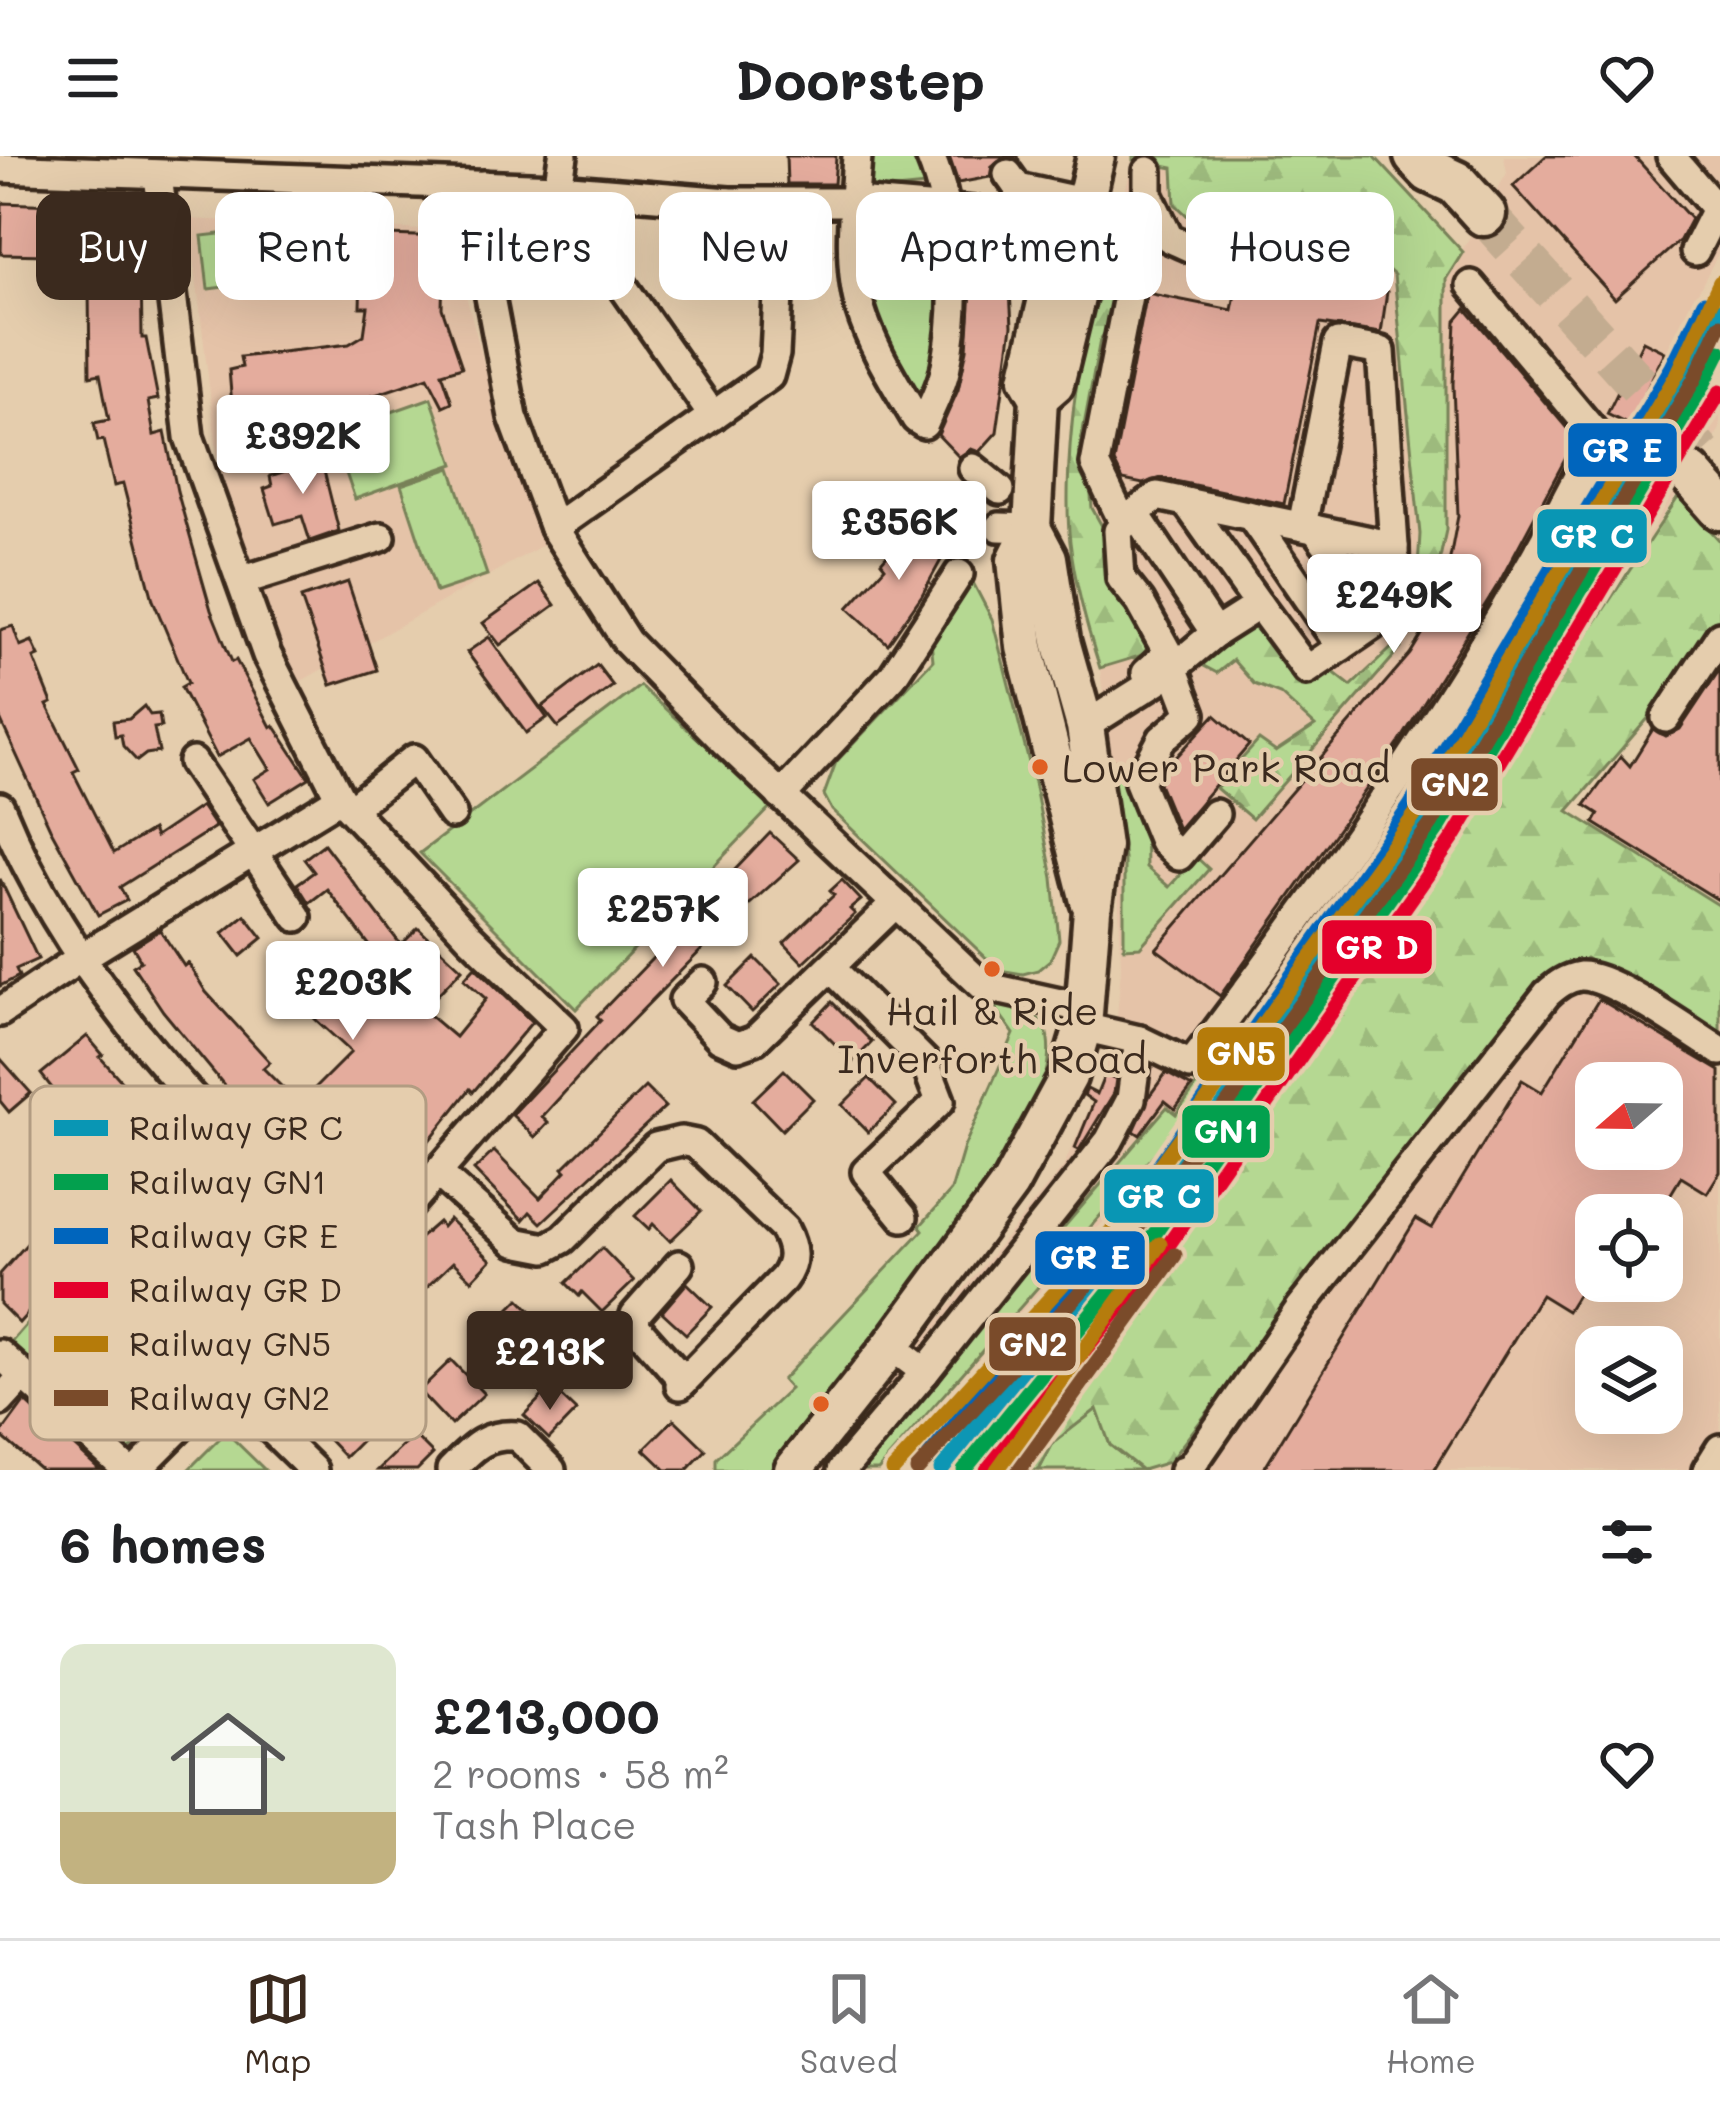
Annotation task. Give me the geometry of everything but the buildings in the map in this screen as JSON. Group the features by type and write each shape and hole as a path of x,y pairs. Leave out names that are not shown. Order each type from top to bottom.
{"highway":[{"path":"1423,164 1456,183 1477,224"},
{"path":"1704,469 1720,508"}],"main road":[{"path":"1089,192 1096,156"},
{"path":"1047,300 1028,379 1039,398 1015,528 1016,560 1025,647 1092,910"},
{"path":"793,1470 1010,1184 1068,1077 1084,1018 1102,846 1082,718 1060,641 1048,558 1015,528"},
{"path":"1054,756 1070,742 1064,715 1082,718"}],"street":[{"path":"563,156 562,188 572,213 713,416"},
{"path":"856,253 857,156"},
{"path":"930,156 977,192"},
{"path":"1671,156 1716,209 1695,251"},
{"path":"0,168 140,168 659,196"},
{"path":"140,168 189,437 267,655 345,804 564,1028 426,1187"},
{"path":"1186,245 1169,238 1148,182 1095,464 1215,632"},
{"path":"484,185 486,276 513,417 554,528 627,642 983,986 1084,1018 1191,1065 1425,740 1543,548 1598,436 1471,285"},
{"path":"997,192 1018,188 1036,192"},
{"path":"832,202 854,202"},
{"path":"554,528 769,376 778,300"},
{"path":"858,300 874,346 916,419 924,424 944,375 957,300"},
{"path":"1186,502 1307,670 1382,620 1395,610 1381,351 1338,344 1308,528 1382,620"},
{"path":"973,469 1000,490"},
{"path":"1082,718 1133,686 1168,653 1121,578 1118,530 1157,496 1394,546"},
{"path":"1251,516 1341,647"},
{"path":"241,581 381,537"},
{"path":"782,796 893,676 959,574"},
{"path":"1082,718 1098,721 1259,604"},
{"path":"1666,718 1720,636"},
{"path":"1174,668 1191,714 1162,739 1139,782 1163,841 1179,856 1215,814"},
{"path":"0,1012 82,957 345,804 413,759 452,814"},
{"path":"193,762 297,916"},
{"path":"0,807 56,920 142,1038 184,1086"},
{"path":"684,1000 720,1038 738,1046 755,1040 895,904"},
{"path":"831,968 925,1062 940,1101 866,1172 903,1217"},
{"path":"1188,1470 1301,1307 1561,982 1577,976 1608,982 1720,1051"},
{"path":"842,1470 1109,1141 1132,1100 1139,1040"},
{"path":"438,1173 514,1242 546,1248 563,1239 656,1147 681,1141 696,1144 784,1229 793,1258 782,1279 682,1383 637,1327 635,1315 680,1265"},
{"path":"891,1346 925,1372"},
{"path":"0,1354 30,1382"},
{"path":"0,1401 23,1376"},
{"path":"451,1470 482,1439 503,1435 517,1436 551,1470"},
{"path":"94,1440 127,1470"},
{"path":"137,1470 167,1440"},
{"path":"282,1440 313,1470"},
{"path":"1707,1470 1720,1449"}],"shaded area":[{"path":"1504,156 1720,156 1720,250 1669,349 1720,401 1720,429 1312,1048 1009,1470 793,1470 891,1346 921,1342 1063,1167 1105,1074 1121,968 1116,812 1100,668 1070,543 1069,512 1076,388 1098,300 1162,300 1162,192 1125,192 1133,160 1173,168 1186,192 1186,300 1394,300 1395,275 1420,534 1415,614 1446,530 1446,278 1507,173"},
{"path":"191,219 215,220 215,300 394,300 394,228 418,230 418,300 467,300 492,394 527,459 548,542 289,688 249,607 218,460"},
{"path":"1586,958 1720,1037 1720,1470 1172,1470 1169,1462 1530,994"}],"green space":[{"path":"862,156 927,156 936,185 865,192"},
{"path":"1133,156 1374,156 1463,252 1446,279 1446,530 1415,619 1420,534 1394,275 1394,192 1186,192 1186,214 1175,204 1173,168 1133,160"},
{"path":"215,234 215,288 208,289 202,236"},
{"path":"867,300 948,300 949,343 920,420 870,334"},
{"path":"1126,300 1100,340 1079,452 1090,483 1092,508 1103,528 1106,572 1116,599 1137,623 1148,646 1143,655 1100,668 1082,606 1068,516 1079,368 1097,303"},
{"path":"431,398 454,464 355,499 332,433"},
{"path":"451,468 487,575 436,592 401,485"},
{"path":"1679,496 1720,541 1720,621 1676,686 1568,811 1720,906 1720,1037 1586,958 1530,995 1169,1462 1142,1470 1110,1445 1097,1409 1053,1443 1039,1470 1009,1470 1312,1048"},
{"path":"968,573 992,619 1053,878 1059,940 1050,960 1023,974 999,970 832,810 824,795 836,762 933,660 930,633"},
{"path":"1242,622 1257,630 1287,661 1327,667 1351,686 1400,640 1401,648 1252,819 1216,788 1259,740 1276,752 1315,726 1280,694 1254,684 1233,660 1217,673 1200,664 1201,650"},
{"path":"640,686 772,806 576,1009 420,853"},
{"path":"1118,760 1125,785 1145,809 1146,867 1169,887 1196,857 1209,869 1140,947 1124,948 1124,859 1111,762"},
{"path":"1295,953 1176,1129 878,1470 850,1470 1167,1107 1176,1114 1197,1085 1192,1080"},
{"path":"989,999 1036,1017 1047,1034 1046,1075 1020,1133 928,1270 770,1470 716,1470 716,1459 790,1389 782,1380 923,1230 920,1226 951,1191 964,1147 1014,1034"},
{"path":"30,1321 30,1384 0,1355"},
{"path":"1097,1408 1110,1445 1142,1470 1039,1470 1053,1443"},
{"path":"87,1440 139,1440 114,1466"},
{"path":"218,1440 234,1440 265,1470 188,1470"}],"tunnel":[{"path":"1484,214 1702,455"}],"transit line":[{"path":"927,1459 1117,1225 1410,806 1672,367 1704,302"},
{"path":"941,1470 1131,1236 1425,816 1688,376 1720,310"},
{"path":"987,1470 1160,1257 1454,837 1720,392"}],"rail line":[{"name":"GN5","path":"893,1470 1115,1227 1417,812 1679,371 1720,282"},
{"name":"GN2","path":"917,1470 1130,1238 1432,823 1694,380 1720,325"},
{"name":"GN1","path":"964,1470 1146,1246 1440,826 1720,351"},
{"name":"GN5","path":"997,1470 1160,1244"},
{"name":"GN2","path":"1019,1470 1175,1255"}],"place":[{"name":"Lower Park Road","path":"1040,767"},
{"name":"Hail & Ride Inverforth Road","path":"992,969"}]}
